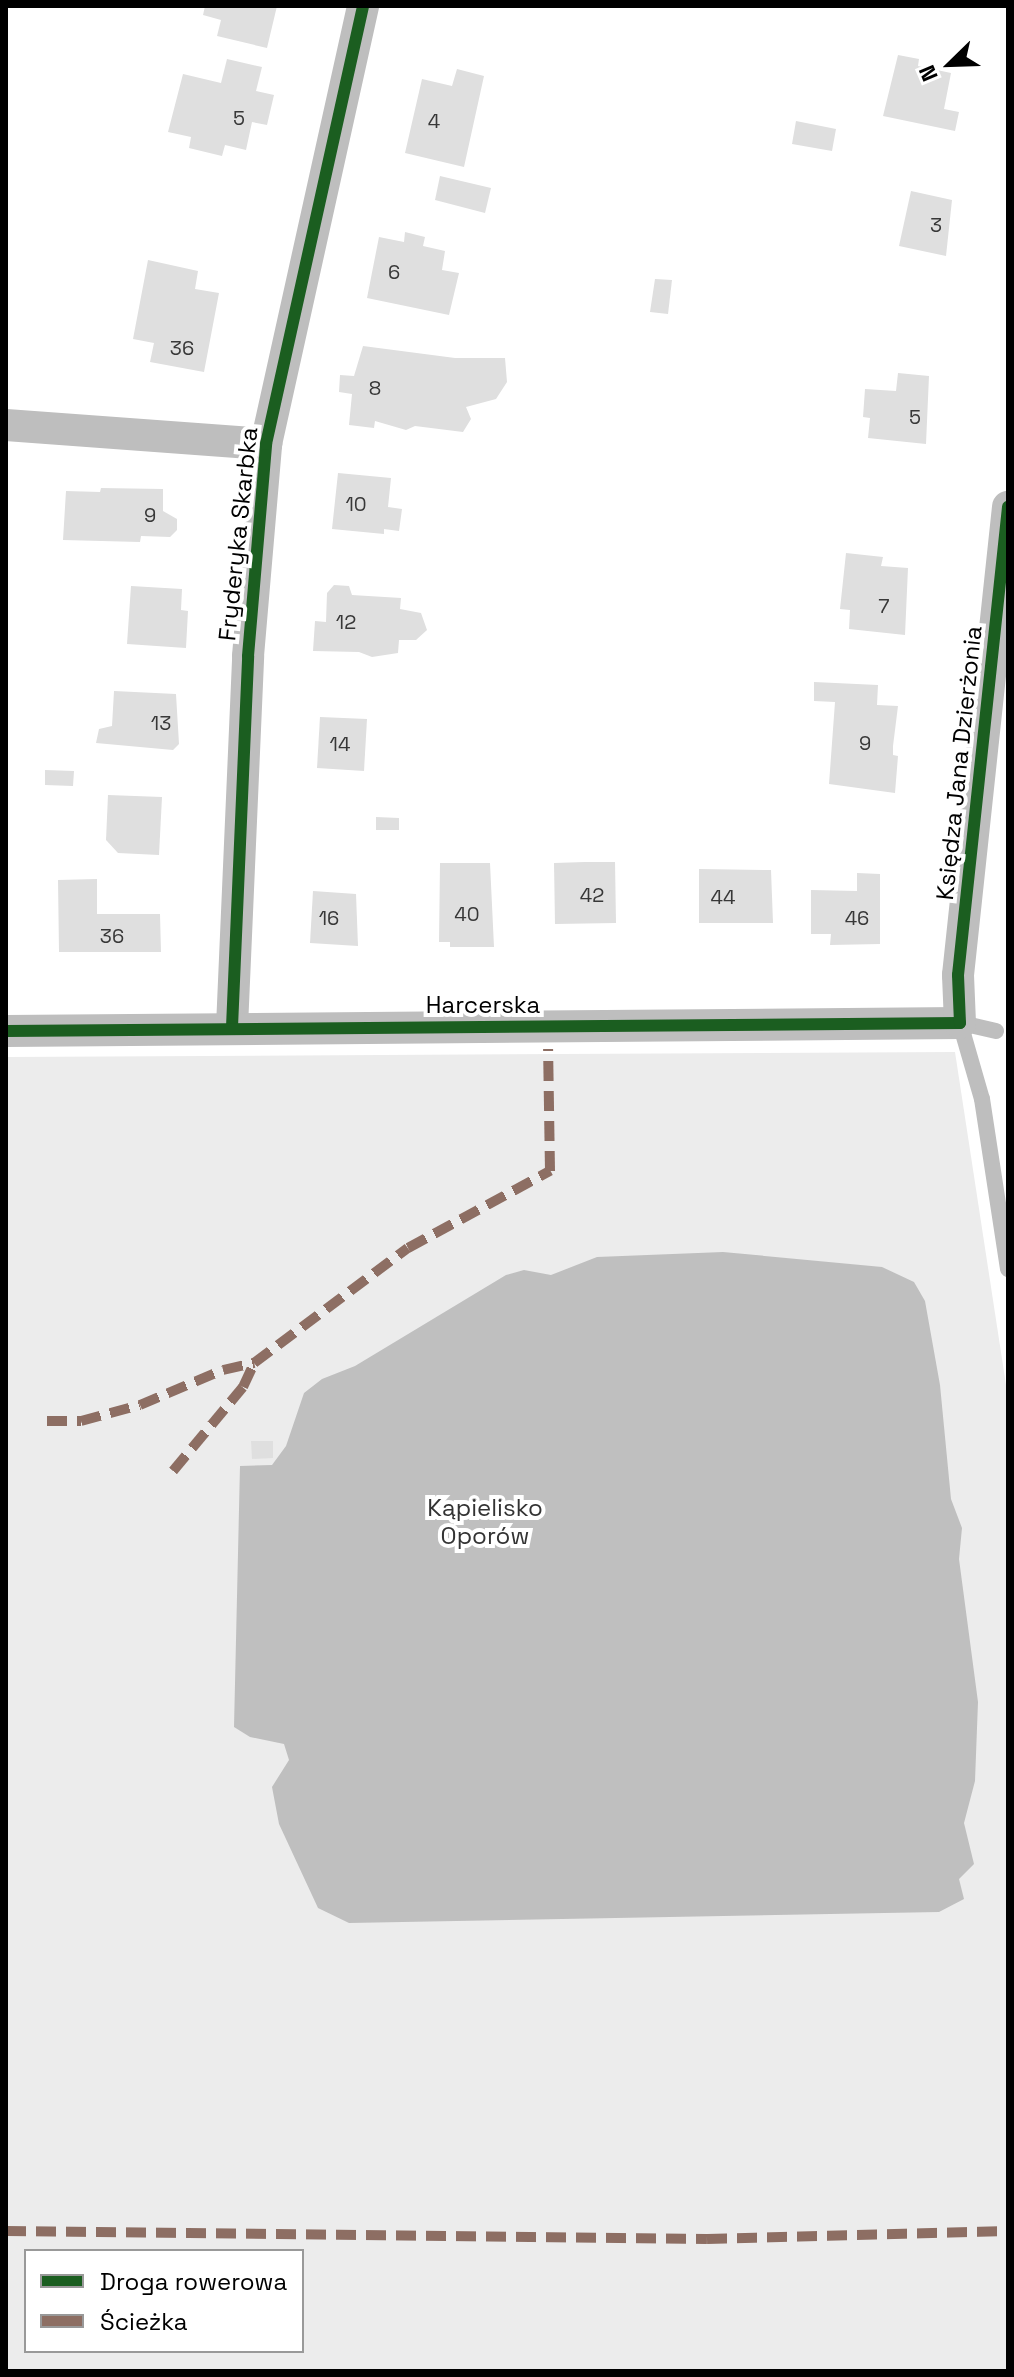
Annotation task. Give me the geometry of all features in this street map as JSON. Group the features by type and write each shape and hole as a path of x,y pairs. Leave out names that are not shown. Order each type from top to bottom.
{"street":[{"name":"Fryderyka Skarbka","path":"232,1027 248,656 266,444 363,6"},
{"path":"6,425 266,444"},
{"name":"Księdza Jana Dzierżonia","path":"960,1023 958,975 1008,507"},
{"name":"Harcerska","path":"6,1031 960,1023"}],"lane":[{"path":"960,1023 996,1031"},
{"name":"Księdza Jana Dzierżonia","path":"960,1023 982,1099 1008,1269"}],"green space":[{"name":"Kąpielisko Oporów","path":"955,1052 1008,1398 1008,2371 6,2371 6,1057"}],"shaded area":[{"path":"723,1252 882,1267 914,1282 925,1301 940,1385 951,1499 962,1528 959,1559 978,1702 975,1781 964,1823 974,1864 959,1879 964,1899 939,1912 349,1923 318,1908 279,1824 272,1787 289,1760 284,1744 250,1737 234,1727 240,1466 272,1465 286,1446 304,1393 322,1379 355,1366 506,1275 524,1270 551,1275 597,1257"}],"building":[{"path":"205,6 277,6 267,48 217,36 221,20 203,15"},
{"path":"898,55 919,59 918,66 951,73 944,109 959,112 955,131 883,116"},
{"path":"227,59 262,67 256,91 274,95 267,125 252,122 246,150 225,145 222,156 189,148 191,137 168,132 183,74 221,83"},
{"path":"457,69 484,76 464,167 405,153 422,79 452,86"},
{"path":"796,121 836,129 832,151 792,144"},
{"path":"440,176 491,188 485,213 435,200"},
{"path":"911,191 952,200 946,256 899,246"},
{"path":"405,232 425,237 423,246 445,251 442,270 459,273 449,315 367,298 379,237 404,242"},
{"path":"148,260 198,271 195,289 219,293 204,372 150,362 154,343 133,339"},
{"path":"655,279 672,280 668,314 650,312"},
{"path":"363,346 455,358 505,358 507,382 496,399 466,407 471,419 463,432 415,426 406,430 375,421 374,428 349,425 352,394 339,392 340,375 354,376"},
{"path":"898,373 929,376 926,444 868,438 870,418 863,417 865,389 896,391"},
{"path":"338,473 391,478 388,507 402,509 399,531 384,529 384,534 332,529"},
{"path":"101,488 163,489 163,511 177,519 177,530 170,537 141,536 140,542 63,540 66,491 100,492"},
{"path":"846,553 883,557 881,566 908,568 905,635 849,629 850,610 840,609"},
{"path":"334,585 349,586 352,595 401,598 400,609 421,613 427,630 416,640 399,640 398,653 372,657 359,652 313,651 315,621 326,622 327,593"},
{"path":"131,586 182,589 181,610 188,611 186,648 127,644"},
{"path":"814,682 878,685 877,705 898,706 893,746 893,755 898,756 895,793 829,784 835,702 814,701"},
{"path":"114,691 176,694 179,744 173,750 96,743 99,729 112,726"},
{"path":"320,717 367,719 364,771 317,768"},
{"path":"45,770 74,771 73,786 45,785"},
{"path":"108,795 162,797 159,855 118,853 106,840"},
{"path":"376,817 399,818 399,830 376,830"},
{"path":"615,862 616,923 555,924 554,863"},
{"path":"440,863 490,863 494,947 450,947 450,942 439,942"},
{"path":"699,869 771,870 773,923 699,923"},
{"path":"857,873 880,874 880,944 830,945 831,934 811,934 811,890 857,891"},
{"path":"97,879 97,914 160,914 161,952 59,952 58,880"},
{"path":"313,891 356,894 358,946 310,943"},
{"path":"251,1441 273,1441 273,1458 252,1459"}],"marked path":[{"path":"173,1471 243,1387 254,1363 408,1248 550,1171 548,1049"},
{"path":"47,1421 81,1421 140,1405 223,1370 254,1363"},
{"path":"6,2231 707,2239 1008,2231"}],"cycle path":[{"path":"232,1027 248,656 266,444 363,6"},
{"path":"6,1031 960,1023 958,975 1008,507"}]}
